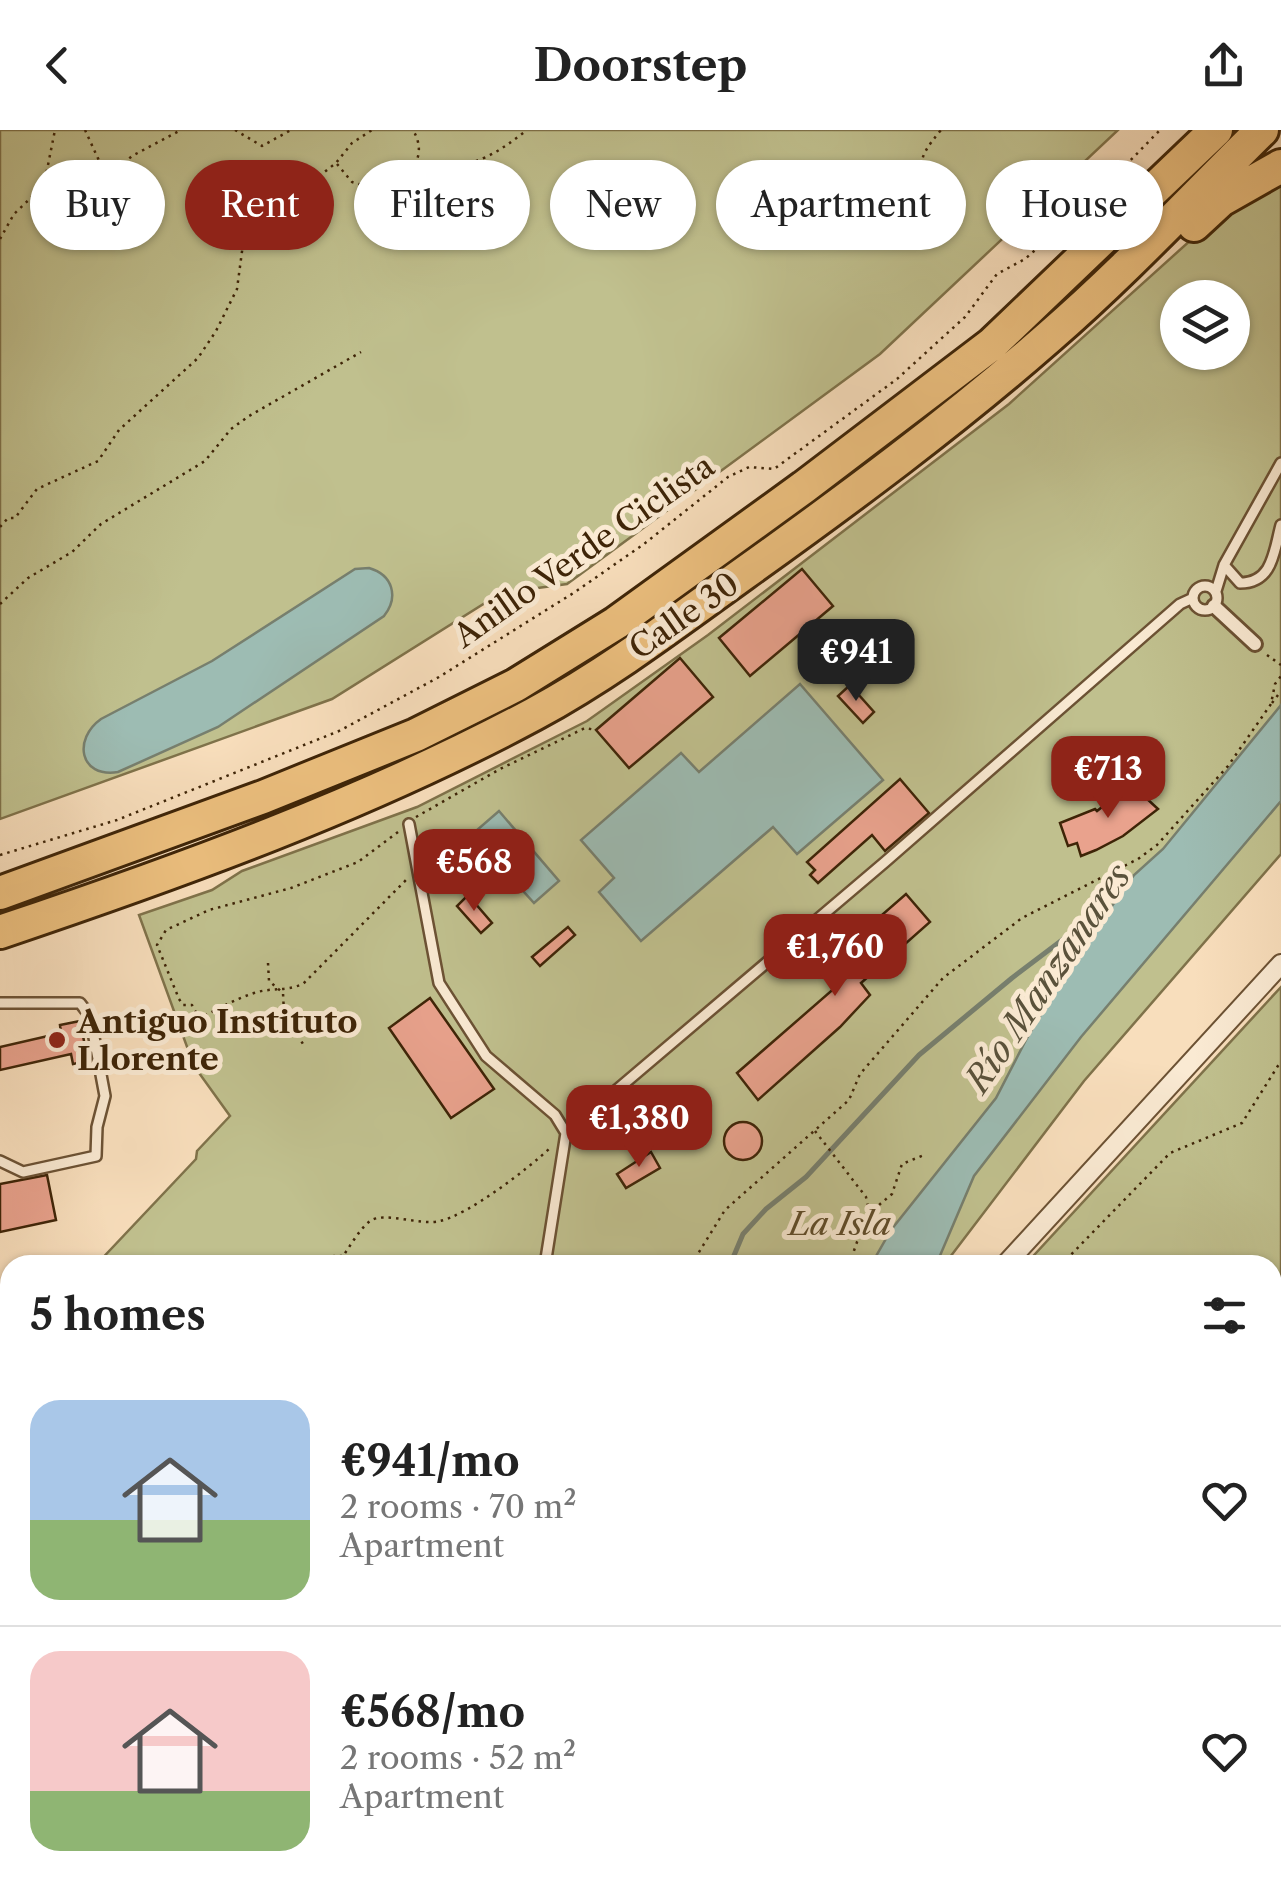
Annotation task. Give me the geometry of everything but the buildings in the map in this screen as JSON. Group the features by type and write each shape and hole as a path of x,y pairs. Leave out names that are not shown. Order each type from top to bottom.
{"highway":[{"name":"Calle 30","path":"0,893 263,798 416,735 516,685 616,623 992,344 1216,130"},
{"name":"Calle 30","path":"0,932 260,837 427,768 537,712 643,646 841,504 1051,336 1262,130"},
{"path":"1051,336 1094,315 1221,200 1280,166"},
{"path":"0,878 63,870"}],"street":[{"path":"1215,599 1254,644"},
{"path":"1014,1255 1281,964"}],"lane":[{"path":"1193,598 1202,610 1215,599 1224,565 1281,463"},
{"path":"1224,565 1240,583 1263,577 1281,525"},
{"path":"1193,598 1195,590 1210,586 1215,599"},
{"path":"547,1255 566,1132 885,862 1180,604 1193,598"},
{"path":"409,824 439,983 486,1056 555,1115 566,1132"},
{"path":"0,1002 80,1003 90,1016 104,1096 96,1156 23,1172 0,1161"}],"path":[{"path":"0,238 46,175 55,130"},
{"path":"85,130 107,178 132,156 180,130"},
{"path":"235,130 262,146 291,130"},
{"path":"0,528 8,518 15,518 37,489 98,461 120,430 198,358 237,289 243,244 258,223 280,207 302,206 309,184 372,130"},
{"path":"413,130 417,137 416,160"},
{"path":"482,160 527,130"},
{"path":"921,160 942,130"},
{"name":"Anillo Verde Ciclista","path":"0,855 117,820 339,731 440,677 575,592 644,544 728,477 749,467 774,470 897,379 965,317 997,274 1024,259 1089,204 1160,130"},
{"path":"336,163 354,183"},
{"path":"0,604 28,578 72,552 101,524 206,462 231,429 249,416 361,352"},
{"path":"1266,654 1281,665"},
{"path":"1271,704 1281,676"},
{"path":"697,1255 724,1210 850,1100 860,1074 954,969 1022,918 1138,859 1157,845 1228,766 1281,691"},
{"path":"419,876 404,880 303,984 282,992 270,989 252,994 200,1018 192,1004 184,1005 180,999 157,945 166,930 210,910 290,888 358,862 422,812 584,728 596,730"},
{"path":"268,962 269,982 282,992 284,1014 303,1044"},
{"path":"1071,1255 1170,1153 1242,1123 1281,1061"},
{"path":"814,1130 866,1197 878,1236"},
{"path":"346,1255 370,1221 383,1218 428,1224 445,1220 530,1168 566,1132"},
{"path":"853,1255 879,1205 892,1194 902,1164 924,1155"}],"green space":[{"path":"0,130 1118,130 1086,160 986,160 986,250 990,250 880,354 567,584 501,593 332,699 0,819"},
{"name":"La Isla","path":"1281,173 1281,854 1084,1081 952,1255 105,1255 196,1159 197,1151 230,1116 194,1066 139,915 212,890 242,871 417,807 587,721 708,635 1009,404 1213,220"},
{"path":"1281,987 1281,1255 1034,1255"}],"water":[{"path":"369,568 384,576 391,588 389,609 384,616 218,727 118,772 95,769 88,763 84,755 86,737 101,719 212,661 355,569"},
{"path":"800,684 883,780 797,854 773,827 641,941 599,892 614,878 581,840 681,753 699,772"},
{"path":"1281,705 1281,801 1081,1037 974,1176 940,1255 877,1255 891,1230 996,1098 1070,965 1134,875 1163,849"},
{"path":"499,811 559,881 534,903 496,861 478,875 455,849"}],"waterway":[{"name":"Río Manzanares","path":"734,1255 743,1234 766,1209 806,1177 919,1055 1078,928 1107,913"}],"place":[{"name":"Antiguo Instituto Llorente","path":"57,1040"}]}
